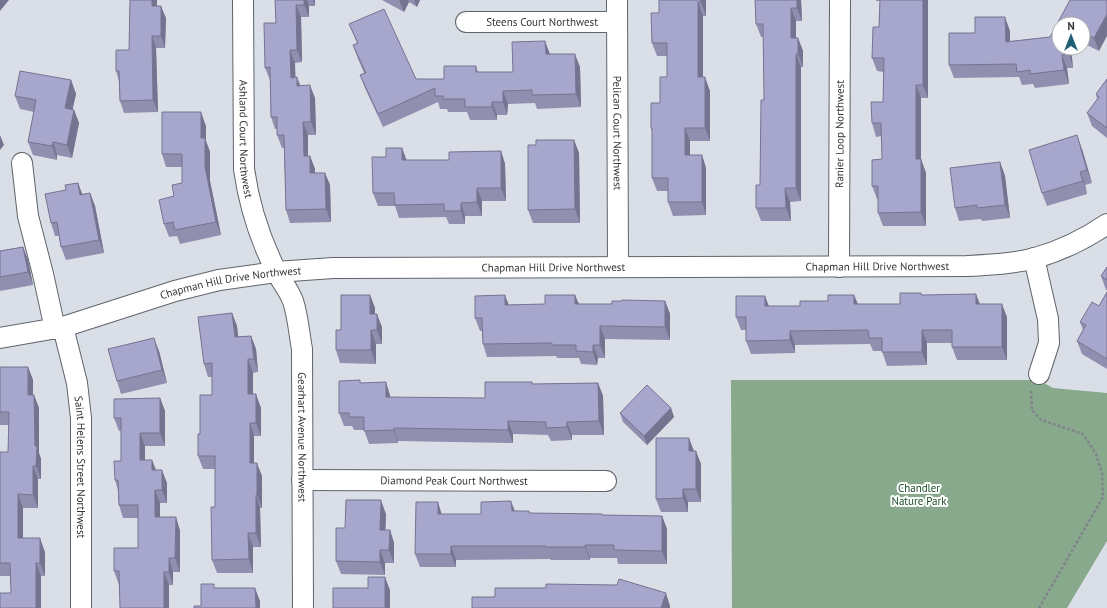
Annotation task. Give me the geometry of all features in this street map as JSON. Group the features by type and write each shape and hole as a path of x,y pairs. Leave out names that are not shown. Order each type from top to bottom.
{"street":[{"name":"Ashland Court Northwest","path":"243,0 244,169 247,193 252,210 276,272"},
{"name":"Pelican Court Northwest","path":"617,0 618,267"},
{"name":"Ranier Loop Northwest","path":"839,267 840,0"},
{"name":"Steens Court Northwest","path":"466,22 617,22"},
{"name":"Saint Helens Street Northwest","path":"22,163 28,216 43,274 77,383 81,418 81,608"},
{"name":"Chapman Hill Drive Northwest","path":"0,338 59,328 174,291 219,280 276,272 333,268 967,266 1000,264 1034,258 1073,243 1107,224"},
{"path":"1034,258 1048,319 1049,343 1039,374"},
{"name":"Gearhart Avenue Northwest","path":"276,272 292,300 298,322 302,349 303,608"},
{"name":"Diamond Peak Court Northwest","path":"302,480 606,481"}],"path":[{"path":"1039,374 1031,387 1032,410 1041,420 1083,434 1096,454 1102,473 1103,497 1039,608"}],"green space":[{"name":"Chandler Nature Park","path":"731,380 1038,380 1053,388 1107,393 1107,541 1067,608 732,608"}],"building":[{"path":"130,0 152,0 152,6 161,6 161,36 152,36 153,100 120,101 119,71 116,71 116,50 129,50"},
{"path":"275,0 304,0 304,5 296,5 297,50 290,50 291,78 297,77 297,86 310,85 311,122 303,122 304,156 310,156 310,173 325,173 326,209 286,210 284,135 277,135 277,117 271,117 270,67 265,68 264,23 276,23"},
{"path":"659,0 701,0 701,2 698,2 698,77 705,77 705,128 685,128 685,155 702,155 702,202 668,202 668,178 652,178 651,103 660,103 660,77 667,77 667,43 652,43 651,13 659,13"},
{"path":"755,0 797,0 797,8 791,8 791,38 798,38 798,54 796,54 796,188 785,188 786,208 756,208 756,185 760,185 761,100 764,100 763,24 756,24"},
{"path":"880,0 923,0 923,85 916,85 916,159 921,159 921,212 878,213 878,186 872,186 872,160 882,159 881,123 872,123 871,102 883,102 884,58 872,58 873,27 879,27"},
{"path":"1070,0 1107,0 1107,14 1094,38 1091,36 1091,16 1061,16"},
{"path":"384,9 416,79 444,79 444,66 476,66 476,72 513,72 512,42 545,41 546,54 575,54 576,94 532,95 532,90 503,91 503,102 492,102 492,107 465,107 465,99 443,99 443,96 435,96 435,88 378,114 360,75 366,73 353,45 358,43 349,24"},
{"path":"975,17 1005,17 1006,42 1050,37 1051,35 1051,56 1062,56 1064,70 1030,74 1030,70 1017,72 1016,64 949,65 949,33 975,33"},
{"path":"20,71 71,80 65,108 74,110 67,145 53,142 52,146 28,142 36,100 15,96"},
{"path":"1107,79 1107,128 1087,113 1099,97 1096,94"},
{"path":"162,112 201,112 201,138 205,138 205,167 216,222 175,230 173,222 164,224 159,200 174,196 172,185 182,183 182,154 162,154"},
{"path":"1077,135 1087,170 1080,172 1083,181 1042,193 1029,150"},
{"path":"536,140 574,140 575,209 528,210 528,145 536,145"},
{"path":"386,148 402,148 402,160 449,160 449,152 501,151 501,188 477,188 477,202 461,203 461,211 444,211 444,204 395,205 394,193 373,193 372,157 386,157"},
{"path":"1000,162 1005,205 977,208 977,205 955,208 950,168"},
{"path":"78,183 80,195 90,193 99,240 61,247 57,222 51,223 45,194 66,190 65,185"},
{"path":"23,247 28,272 0,277 0,251"},
{"path":"1107,267 1107,280 1101,276"},
{"path":"1107,292 1107,359 1077,341 1086,325 1080,322 1092,302 1099,306"},
{"path":"900,293 921,293 921,295 976,294 976,304 1002,304 1002,347 952,347 952,330 922,330 922,352 882,352 882,338 869,338 868,330 790,331 790,340 746,341 746,317 736,317 736,296 765,296 765,306 800,306 800,301 828,301 828,295 854,295 854,304 900,304"},
{"path":"341,295 370,295 370,314 377,314 377,330 371,330 371,350 336,350 336,330 341,330"},
{"path":"505,295 505,305 545,304 545,295 575,295 575,304 612,304 612,301 622,300 665,301 665,327 600,326 600,345 593,345 593,352 576,351 576,345 552,345 552,343 483,344 482,318 475,318 475,296"},
{"path":"232,313 235,337 251,336 254,359 248,359 248,394 256,394 256,423 250,423 250,463 257,463 256,533 248,533 249,559 212,560 211,507 215,507 215,456 198,456 198,434 200,434 200,395 212,395 212,363 204,364 198,317"},
{"path":"154,338 162,370 117,381 108,349"},
{"path":"0,367 28,367 28,395 34,395 35,446 37,446 36,466 33,466 33,495 18,494 18,538 40,538 40,563 36,563 36,608 0,608 0,593 11,593 10,563 0,563 0,452 8,452 9,412 0,412"},
{"path":"360,380 360,383 386,382 386,397 485,398 485,382 532,382 532,384 598,383 599,421 567,422 567,427 546,428 546,422 508,421 508,430 394,428 394,430 364,431 364,417 349,417 349,413 339,413 339,381"},
{"path":"647,385 671,408 644,436 620,413"},
{"path":"160,398 160,433 140,433 140,460 152,460 152,470 162,470 162,490 155,490 155,517 176,517 175,558 169,558 169,572 164,572 164,608 120,608 119,571 114,571 114,548 138,548 138,505 119,505 118,480 115,480 114,461 121,461 121,418 114,418 114,399"},
{"path":"656,438 689,438 689,451 696,451 696,489 683,489 683,498 656,499"},
{"path":"346,500 381,500 380,530 390,530 389,550 380,550 380,562 336,561 336,528 345,528"},
{"path":"511,501 512,511 529,511 529,513 662,516 662,551 614,550 614,545 585,545 585,547 451,546 451,554 415,554 416,502 438,502 438,514 481,514 481,502"},
{"path":"368,577 385,577 385,608 333,608 333,588 368,588"},
{"path":"619,579 666,593 661,608 472,608 472,597 495,597 495,588 546,588 546,584 617,585"},
{"path":"201,584 214,584 214,588 255,588 256,608 194,608 194,606 201,606"}]}
